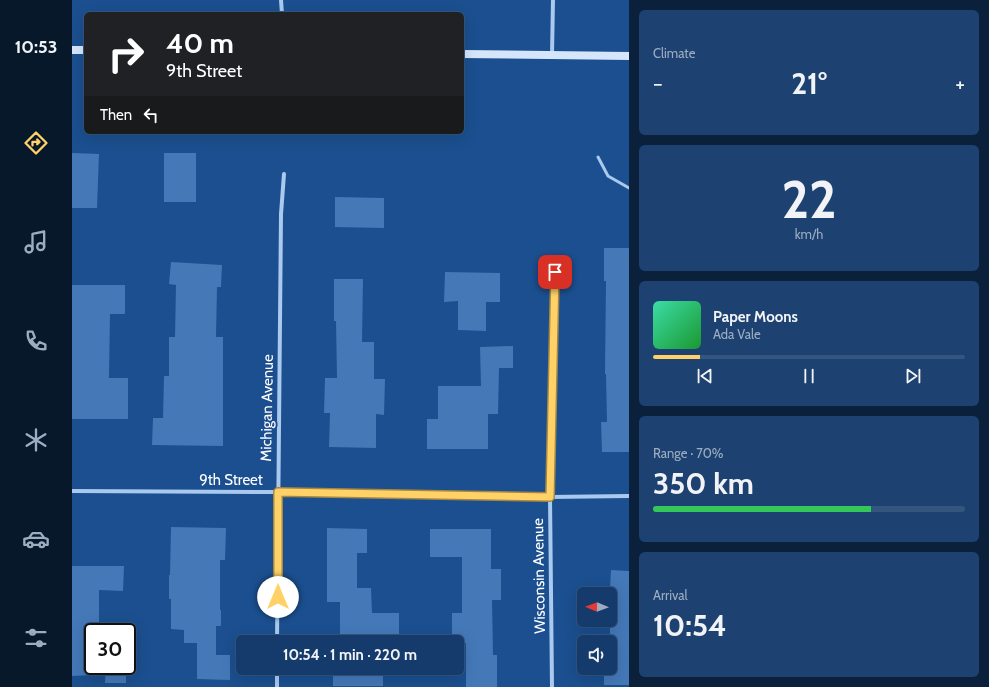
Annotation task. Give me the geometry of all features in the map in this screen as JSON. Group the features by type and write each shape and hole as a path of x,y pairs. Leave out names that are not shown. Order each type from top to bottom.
{"main road":[{"path":"72,50 84,50"},
{"path":"464,54 629,56"}],"street":[{"path":"282,0 282,12"},
{"path":"552,55 553,0"},
{"name":"Michigan Avenue","path":"278,635 281,214 284,174"},
{"name":"Wisconsin Avenue","path":"552,687 550,497 555,272"},
{"name":"9th Street","path":"72,491 278,492 550,497 629,496"},
{"path":"277,675 277,687"}],"lane":[{"path":"598,157 608,176 629,188"}],"building":[{"path":"72,153 99,154 97,208 72,208"},
{"path":"164,153 196,153 196,202 164,202"},
{"path":"335,197 384,198 384,228 335,227"},
{"path":"604,248 629,248 629,452 602,452 601,422 607,422 605,374 606,281 604,281"},
{"path":"171,262 222,265 221,287 217,287 216,337 223,337 223,446 152,445 153,418 163,418 164,376 169,376 169,337 175,337 176,285 169,284"},
{"path":"445,272 500,273 500,302 486,302 486,331 458,330 458,301 444,302"},
{"path":"334,279 363,279 362,342 374,342 374,379 385,379 384,415 376,414 376,448 329,447 330,413 324,413 325,378 337,378 336,321 334,321"},
{"path":"72,285 125,285 125,314 110,314 109,378 128,378 128,419 72,419"},
{"path":"513,346 513,368 499,368 498,414 488,414 488,449 427,449 427,419 438,419 438,386 481,386 480,347"},
{"path":"171,527 226,528 225,560 220,560 221,626 216,626 216,655 230,655 230,680 197,679 197,643 184,643 184,630 171,629 169,575"},
{"path":"327,528 367,529 367,553 357,553 357,588 371,588 372,613 399,613 399,635 340,635 340,602 327,602"},
{"path":"430,529 491,529 491,569 501,569 501,600 492,600 493,655 497,655 497,687 466,687 466,643 464,643 464,635 452,635 452,613 462,613 462,557 430,557"},
{"path":"72,566 124,566 123,591 99,590 99,623 84,623 84,675 93,675 72,676"},
{"path":"611,570 629,571 629,685 604,685 604,675 617,675 617,635 610,635 610,627 617,627 617,587 610,587"},
{"path":"105,675 126,675 126,683 105,683"},
{"path":"333,675 383,675 383,686 333,686"}],"route":[{"path":"278,597 278,492 550,497 555,272"}]}
